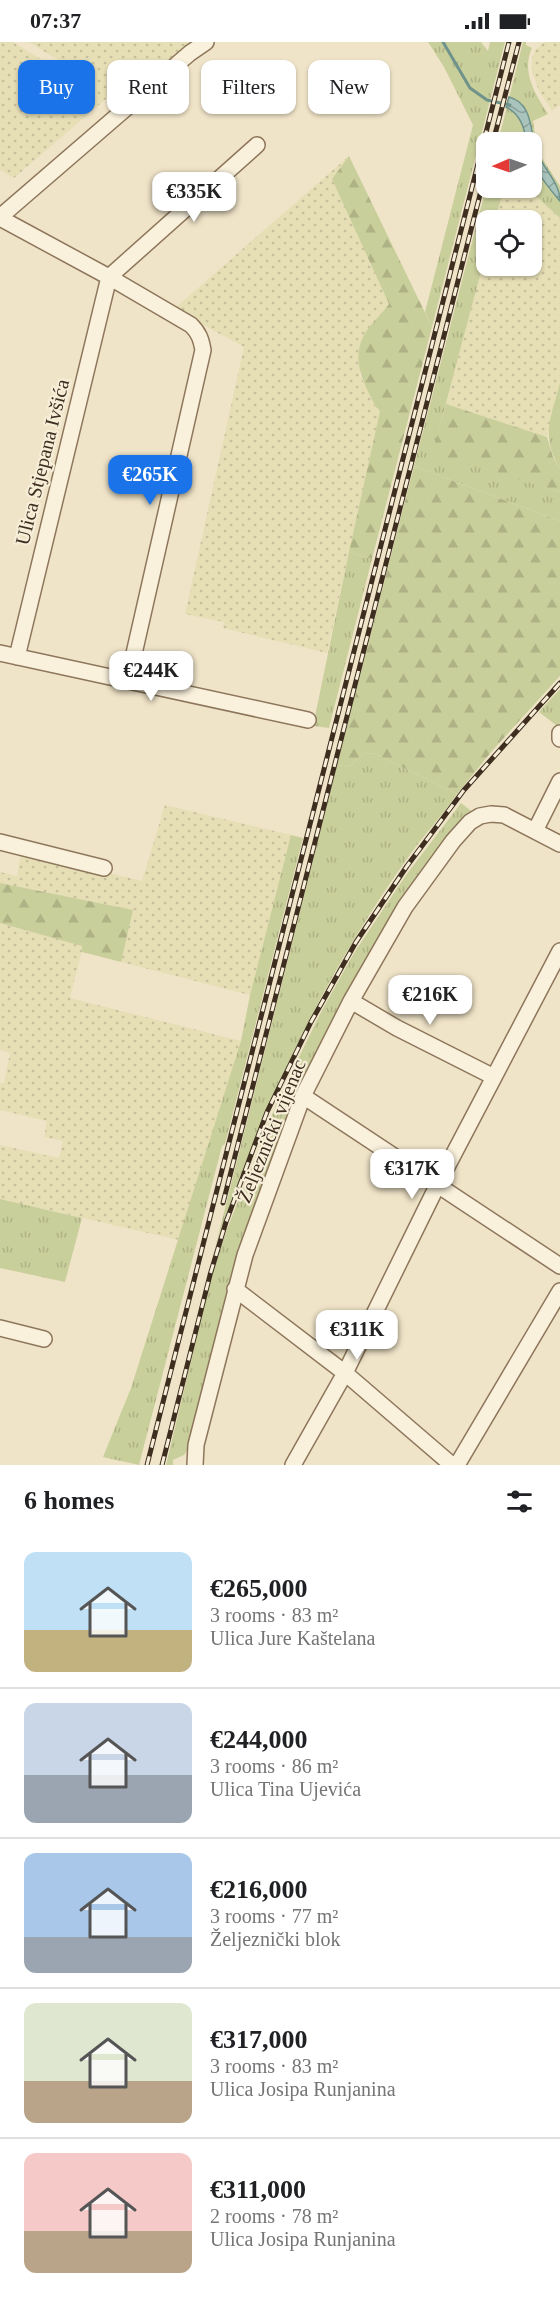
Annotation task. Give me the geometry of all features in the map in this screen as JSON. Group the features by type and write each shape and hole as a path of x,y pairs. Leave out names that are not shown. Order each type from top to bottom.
{"street":[{"path":"128,681 202,350 198,332 109,277 0,217 190,53 206,42"},
{"path":"109,277 257,145"},
{"name":"Ulica Stjepana Ivšića","path":"17,657 109,277"},
{"path":"0,653 308,720"},
{"path":"560,733 560,740"},
{"path":"560,782 535,831 560,844"},
{"name":"Željeznički vijenac","path":"195,1465 196,1445 235,1289 303,1096 351,1001 405,907 453,841 470,822 480,816 504,815 535,831"},
{"path":"0,842 104,868"},
{"path":"293,1465 345,1373 438,1184 560,951"},
{"path":"351,1001 397,1028 494,1077"},
{"path":"303,1096 560,1266"},
{"path":"235,1289 345,1373 452,1465"},
{"path":"457,1465 560,1291"},
{"path":"0,1328 44,1339"}],"shaded area":[{"path":"0,42 13,42 42,60 18,60 18,114 88,114 14,178 0,170"},
{"path":"29,42 197,42 176,60 107,60 107,98 95,108 95,60 58,60"},
{"path":"544,42 560,42 560,105 552,111 539,91 532,72 532,58 535,50"},
{"path":"349,156 333,179 389,304 362,338 360,375 380,411 327,653 223,628 224,622 185,614 244,347 174,309"},
{"path":"501,198 538,198 560,218 560,383 547,437 446,404 480,276 542,276 542,210 498,210"},
{"path":"165,805 291,835 250,995 121,962 132,910 0,883 0,872 17,876 21,852 142,881"},
{"path":"0,923 83,946 70,998 241,1041 179,1240 0,1199 0,1145 59,1158 63,1141 44,1137 47,1121 0,1110 0,1083 4,1083 10,1053 0,1050"}],"green space":[{"path":"428,42 481,42 488,51 490,42 505,42 482,132 476,132 476,155 432,327 425,312 473,125 444,67"},
{"path":"523,42 526,42 526,45 532,48 528,66 531,82 548,114 533,121 535,132 500,132"},
{"path":"349,156 432,327 372,559 349,552 380,411 364,383 358,357 364,335 389,304 332,179"},
{"path":"542,158 560,186 560,218 538,198 542,198"},
{"path":"483,198 501,198 498,210 480,210"},
{"path":"476,227 476,276 480,276 433,452 560,492 560,521 414,466"},
{"path":"560,383 560,469 550,446 549,427"},
{"path":"446,404 547,437 553,457 560,469 560,492 432,453"},
{"path":"414,466 560,521 560,676 492,751 457,794 375,754 364,753 349,767 337,765"},
{"path":"349,552 372,559 329,728 313,726"},
{"path":"560,689 560,723 557,726 539,712"},
{"path":"364,753 375,754 457,794 383,894 335,972 274,1094 215,1248 337,765 349,767"},
{"path":"461,803 475,814 345,1001 228,1285 191,1445 184,1455 173,1460 173,1465 166,1465 212,1273 278,1100 321,1012 354,953 406,875"},
{"path":"291,835 303,838 225,1144 222,1146 139,1465 103,1457 131,1388 241,1041 250,995"},
{"path":"0,883 133,910 121,962 82,952 82,946 0,923"},
{"path":"0,1199 82,1218 65,1282 0,1268"}],"water":[{"path":"509,97 523,106 532,132 524,132 515,113 506,107"},
{"path":"542,162 558,188 560,201 544,181"}],"waterway":[{"path":"443,42 470,88 487,100 510,105"}],"railway":[{"path":"147,1465 509,42"},
{"path":"496,132 519,42"},
{"path":"223,1203 479,198"},
{"path":"162,1465 210,1275 226,1222 267,1112 311,1022 356,942 407,866 464,790 560,683"}]}
